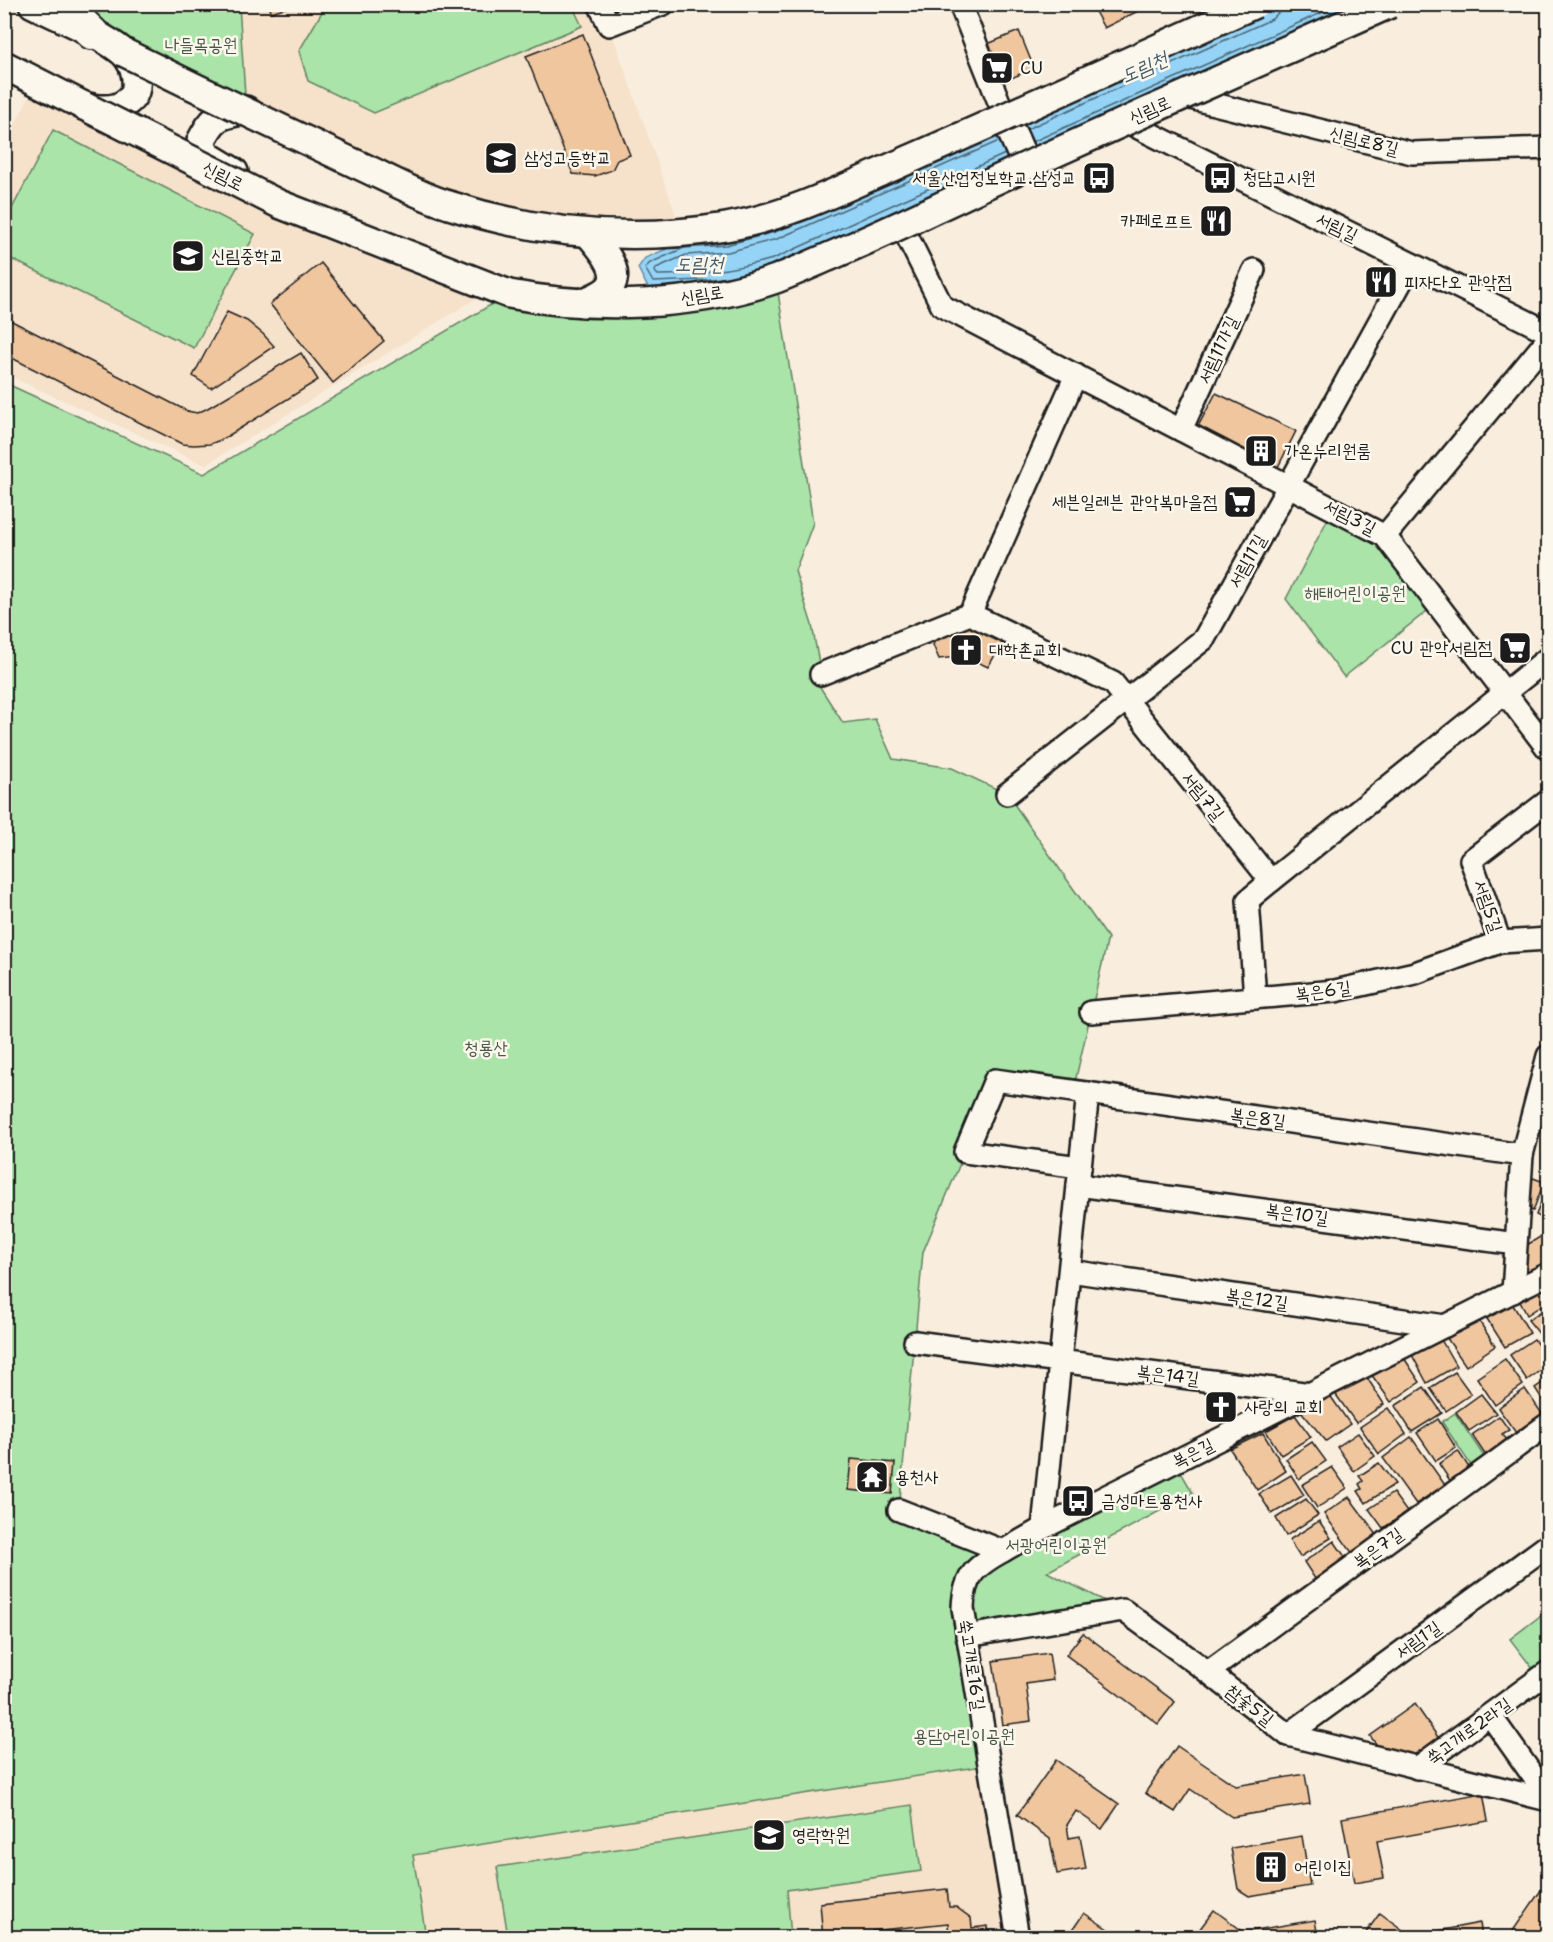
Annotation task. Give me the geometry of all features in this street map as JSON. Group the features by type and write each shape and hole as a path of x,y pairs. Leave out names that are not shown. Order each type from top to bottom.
{"highway":[{"path":"62,4 91,19"}],"main road":[{"path":"33,4 91,19 123,52 135,71 136,88 129,101 112,109 84,106"},
{"path":"123,52 447,205 511,221 588,233 639,236 681,233 770,217 817,199 1005,117 1255,4"},
{"name":"신림로","path":"4,65 279,204 509,294 549,302 638,303 744,288 776,279 902,226 1027,166 1390,4"},
{"path":"246,110 220,115 211,122 201,141 206,155 238,174 251,190"},
{"path":"1005,117 1027,166"},
{"path":"581,304 606,291 611,285 613,275 610,261 588,233"}],"street":[{"path":"599,4 609,25 658,6"},
{"path":"960,4 1005,117"},
{"name":"신림로8길","path":"1182,96 1412,153 1548,148"},
{"name":"서림길","path":"1125,122 1548,332"},
{"name":"서림3길","path":"902,226 942,306 1385,536 1548,749"},
{"name":"서림11길","path":"1007,794 1204,639 1411,264"},
{"name":"서림11가길","path":"1181,430 1254,270"},
{"path":"1385,536 1548,339"},
{"path":"821,674 970,614 1076,375"},
{"name":"서림7길","path":"970,614 1113,683 1271,881"},
{"path":"1256,998 1248,900 1548,658"},
{"name":"서림5길","path":"1500,942 1471,860 1548,801"},
{"name":"복은6길","path":"1091,1012 1335,991 1415,973 1500,942 1548,939"},
{"path":"1513,1292 1522,1155 1548,1056"},
{"name":"복은8길","path":"965,1152 995,1080 1522,1155"},
{"path":"1043,1528 1088,1094"},
{"name":"복은10길","path":"965,1152 1079,1176 1516,1244"},
{"name":"복은12길","path":"1070,1271 1445,1326"},
{"name":"복은길","path":"1003,1551 1043,1528 1548,1274"},
{"name":"복은14길","path":"915,1342 1311,1394"},
{"name":"복은7길","path":"1208,1672 1548,1424"},
{"path":"899,1510 1003,1551"},
{"name":"서림1길","path":"1288,1735 1548,1545"},
{"name":"쑥고개로16길","path":"1003,1551 978,1566 967,1582 963,1594 963,1608 1018,1938"},
{"name":"참숯5길","path":"967,1636 1123,1610 1208,1672 1288,1735 1548,1798"},
{"name":"쑥고개로2라길","path":"1418,1768 1548,1672"},
{"path":"1491,1715 1548,1798"}],"shaded area":[{"name":"삼성고등학교","path":"239,5 599,5 609,25 682,233 511,221 246,110"},
{"name":"신림중학교","path":"32,91 267,214 477,298 205,465 5,374 4,146"},
{"name":"영락학원","path":"989,1765 1018,1937 426,1937 412,1855"}],"green space":[{"name":"나들목공원","path":"89,5 239,5 246,110 92,33"},
{"path":"326,5 572,5 582,26 374,113 308,81 299,51"},
{"path":"53,130 255,234 194,348 5,256 5,222"},
{"name":"청룡산","path":"776,279 813,523 795,571 812,625 821,674 820,687 843,723 875,719 893,759 952,768 1007,794 1108,938 1073,1091 995,1080 923,1252 899,1510 1003,1551 1175,1462 1193,1493 1047,1572 1123,1610 967,1636 989,1765 413,1855 426,1937 5,1938 5,383 204,474 509,294 549,302"},
{"name":"해태어린이공원","path":"1333,509 1385,536 1437,603 1344,677 1286,599"},
{"path":"1455,1413 1485,1458 1472,1467 1442,1422"},
{"path":"1548,1610 1548,1672 1540,1678 1510,1639"},
{"path":"912,1805 921,1871 787,1890 791,1937 508,1937 497,1867"}],"water":[{"name":"도림천","path":"1272,5 1376,5 746,280 648,288 638,268 645,258 683,242 1119,72"}],"building":[{"path":"269,4 298,4 271,12"},
{"path":"1091,4 1152,4 1104,28"},
{"path":"1019,31 1034,68 998,84 983,46"},
{"path":"583,34 630,155 617,160 612,170 595,176 573,174 526,56"},
{"path":"321,263 384,341 333,383 270,304"},
{"path":"227,312 247,321 274,346 211,388 193,376"},
{"path":"4,317 187,411 197,413 206,409 301,353 318,380 223,439 210,444 182,444 4,354"},
{"name":"가온누리원룸","path":"1216,393 1296,431 1276,471 1196,430"},
{"name":"대학촌교회","path":"965,625 1003,642 988,667 965,656 939,659 933,645 937,635"},
{"path":"1525,1175 1544,1182 1533,1211 1522,1207"},
{"path":"1548,1184 1548,1221 1536,1215"},
{"path":"1548,1232 1548,1267 1520,1282 1522,1248"},
{"path":"1540,1282 1548,1295 1548,1301 1527,1315 1517,1296"},
{"path":"1510,1300 1530,1333 1505,1347 1484,1314"},
{"path":"1548,1307 1548,1331 1541,1336 1528,1320"},
{"path":"1476,1316 1495,1346 1466,1366 1444,1334"},
{"path":"1440,1338 1456,1366 1427,1383 1411,1353"},
{"path":"1534,1339 1548,1360 1548,1365 1527,1380 1510,1355"},
{"path":"1404,1358 1420,1382 1391,1402 1371,1374"},
{"path":"1505,1359 1523,1385 1495,1405 1477,1378"},
{"path":"1455,1372 1471,1394 1446,1411 1430,1388"},
{"path":"1366,1376 1384,1404 1356,1423 1334,1392"},
{"path":"1548,1379 1548,1408 1535,1388"},
{"path":"1424,1387 1442,1413 1412,1432 1395,1406"},
{"path":"1525,1389 1545,1418 1519,1437 1498,1408"},
{"name":"사랑의 교회","path":"1210,1394 1235,1397 1232,1421 1208,1418"},
{"path":"1329,1394 1350,1424 1326,1441 1300,1410"},
{"path":"1481,1394 1496,1413 1469,1431 1456,1412"},
{"path":"1388,1408 1406,1434 1379,1454 1360,1427"},
{"path":"1295,1415 1311,1437 1281,1455 1266,1431"},
{"path":"1499,1416 1509,1430 1502,1434 1508,1441 1486,1456 1472,1435"},
{"path":"1438,1419 1456,1448 1436,1461 1417,1433"},
{"path":"1263,1433 1286,1471 1257,1490 1230,1449"},
{"path":"1358,1433 1375,1456 1354,1471 1337,1447"},
{"path":"1411,1437 1445,1485 1416,1504 1383,1458"},
{"path":"1312,1442 1326,1461 1299,1479 1286,1459"},
{"path":"1458,1451 1470,1469 1451,1482 1439,1464"},
{"name":"용천사","path":"851,1459 895,1463 892,1494 848,1490"},
{"path":"1379,1463 1395,1484 1366,1503 1358,1491 1362,1489 1359,1484 1363,1481 1359,1476"},
{"path":"1332,1467 1347,1488 1317,1508 1302,1485"},
{"path":"1291,1475 1304,1495 1272,1514 1259,1494"},
{"path":"1393,1493 1407,1512 1383,1528 1369,1509"},
{"path":"1349,1497 1378,1536 1353,1554 1324,1514"},
{"path":"1306,1499 1318,1515 1286,1536 1276,1518"},
{"path":"1319,1521 1331,1538 1300,1557 1289,1540"},
{"path":"1334,1541 1348,1561 1317,1582 1304,1562"},
{"path":"1083,1633 1175,1702 1158,1724 1066,1655"},
{"path":"1049,1653 1053,1680 1026,1684 1031,1721 1003,1725 993,1661"},
{"path":"1415,1704 1440,1740 1414,1758 1380,1749 1370,1736"},
{"path":"1177,1746 1236,1786 1305,1774 1310,1804 1232,1817 1190,1789 1175,1812 1145,1793"},
{"path":"1056,1760 1119,1804 1102,1829 1076,1811 1067,1825 1069,1838 1080,1836 1086,1869 1057,1874 1050,1839 1017,1815"},
{"path":"1483,1793 1488,1821 1377,1841 1384,1878 1354,1883 1342,1818"},
{"name":"어린이집","path":"1302,1836 1310,1886 1249,1896 1238,1889 1231,1848"},
{"path":"1548,1880 1548,1928 1542,1938 1508,1938"},
{"path":"947,1889 949,1907 956,1907 971,1918 972,1928 988,1926 989,1938 949,1938 948,1923 872,1931 873,1938 823,1938 820,1903"},
{"path":"1214,1910 1244,1932 1315,1920 1318,1938 1193,1938"},
{"path":"1084,1913 1121,1938 1067,1938"},
{"path":"1380,1913 1411,1936 1480,1923 1482,1938 1362,1938"}],"place":[{"name":"CU","path":"997,68"},
{"name":"삼성고등학교","path":"501,158"},
{"name":"서울산업정보학교.삼성교","path":"1099,178"},
{"name":"청담고시원","path":"1220,178"},
{"name":"카페로프트","path":"1216,221"},
{"name":"신림중학교","path":"188,256"},
{"name":"피자다오 관악점","path":"1381,282"},
{"name":"가온누리원룸","path":"1261,451"},
{"name":"세븐일레븐 관악복마을점","path":"1240,502"},
{"name":"CU 관악서림점","path":"1515,648"},
{"name":"대학촌교회","path":"966,650"},
{"name":"사랑의 교회","path":"1221,1407"},
{"name":"용천사","path":"872,1477"},
{"name":"금성마트용천사","path":"1078,1501"},
{"name":"영락학원","path":"769,1835"},
{"name":"어린이집","path":"1271,1867"}],"park label":[{"name":"서광어린이공원","path":"1056,1545"},
{"name":"용담어린이공원","path":"964,1736"}]}
